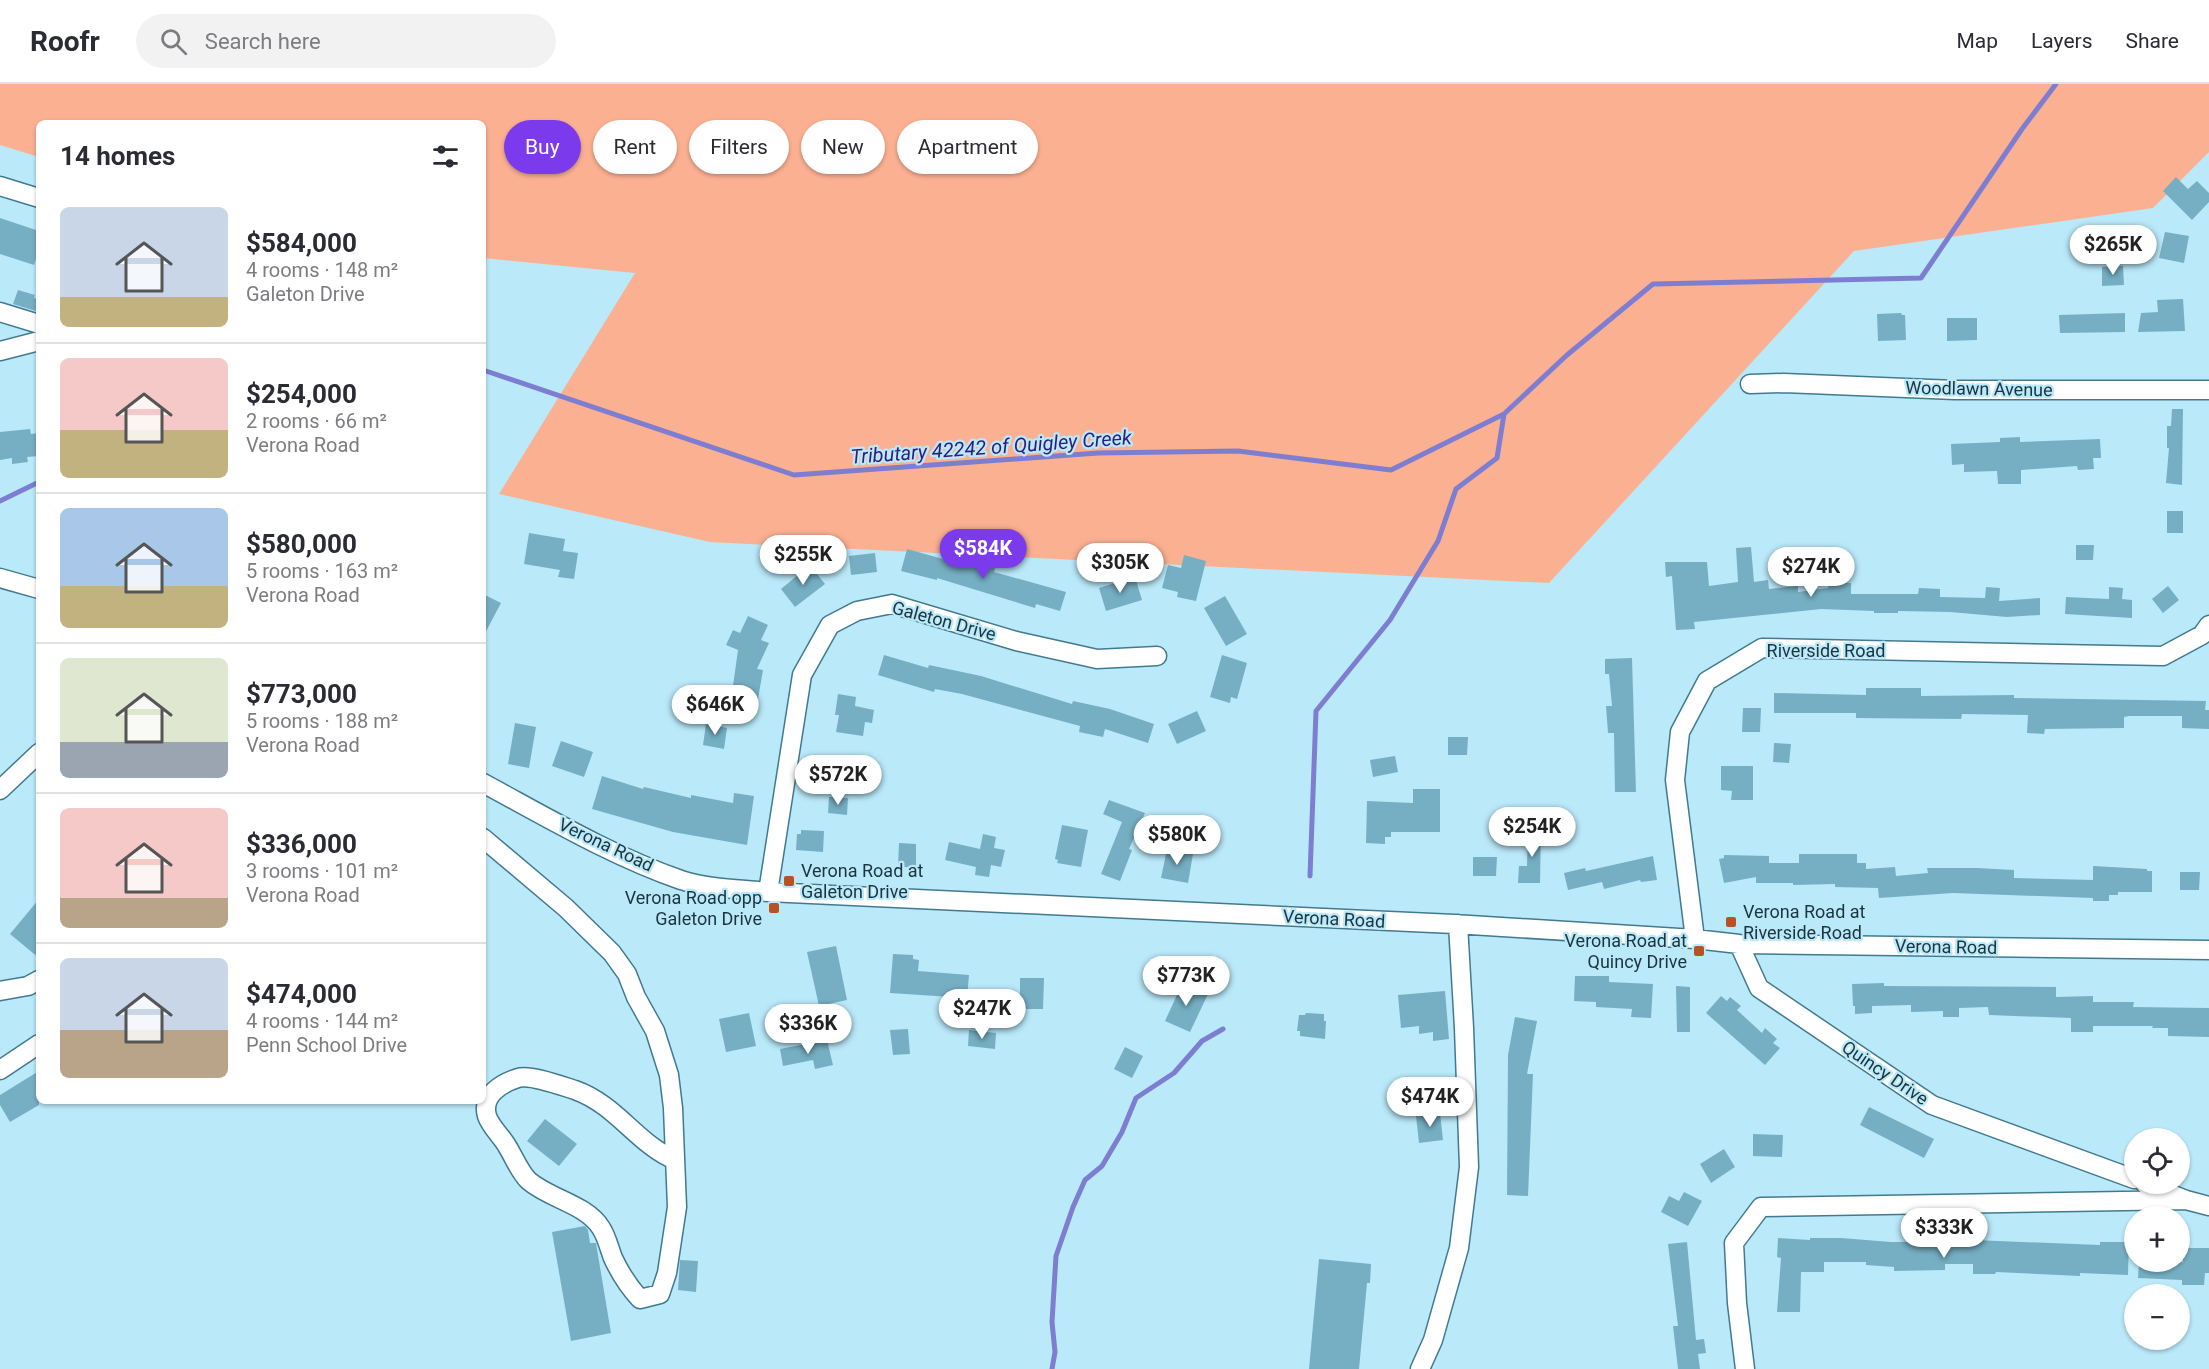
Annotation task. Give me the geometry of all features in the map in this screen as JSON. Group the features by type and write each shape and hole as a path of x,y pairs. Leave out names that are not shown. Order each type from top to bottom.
{"street":[{"path":"0,186 36,197"},
{"path":"0,312 36,323"},
{"path":"0,351 36,342"},
{"name":"Woodlawn Avenue","path":"1750,384 1784,383 1955,390 2209,390"},
{"path":"0,578 36,588"},
{"name":"Galeton Drive","path":"768,892 802,675 831,625 857,611 892,604 1016,641 1097,659 1157,656"},
{"name":"Riverside Road","path":"1695,939 1675,780 1680,732 1707,681 1762,648 2163,656 2202,635 2209,625"},
{"path":"0,790 36,756"},
{"name":"Verona Road","path":"486,785 606,849 683,880 714,887 768,892 1458,924 1695,939 1739,944 2209,950"},
{"path":"486,841 566,908 612,953 627,974 636,997 655,1031 669,1075 675,1160 677,1207 667,1273 660,1294 640,1299 628,1286 614,1260 601,1227 584,1212 527,1179 487,1116 487,1102 492,1092 503,1083 522,1077 576,1091 598,1100 619,1116 659,1154 675,1160"},
{"path":"1420,1369 1432,1340 1459,1248 1469,1167 1458,924"},
{"name":"Quincy Drive","path":"1739,944 1759,988 1932,1105 2124,1175"},
{"path":"0,991 28,986 36,982"},
{"path":"0,1070 36,1046"},
{"path":"2171,1194 2209,1206"},
{"path":"1745,1369 1737,1303 1734,1243 1761,1207 2186,1200"}],"shaded area":[{"path":"0,84 2209,84 2209,152 2153,208 1854,251 1549,583 710,542 499,494 635,273 486,258 486,120 36,120 36,156 0,145"}],"building":[{"path":"2176,177 2188,189 2197,181 2209,193 2209,202 2192,220 2163,191"},
{"path":"0,218 36,230 34,265 0,254"},
{"path":"2165,232 2189,236 2184,263 2159,258"},
{"path":"2123,266 2124,285 2102,286 2102,267"},
{"path":"18,290 35,295 36,311 13,304"},
{"path":"2183,299 2185,331 2138,332 2141,313 2158,312 2157,300"},
{"path":"1901,313 1905,315 1906,340 1878,341 1877,314"},
{"path":"2125,313 2125,332 2060,333 2059,315"},
{"path":"1947,318 1977,318 1977,340 1947,341"},
{"path":"2172,409 2183,409 2182,485 2166,483 2169,448 2167,448 2167,426 2171,426"},
{"path":"30,429 31,434 36,433 36,456 27,457 28,462 12,464 12,458 0,460 0,432"},
{"path":"2020,437 2020,442 2100,439 2101,458 2093,458 2094,469 2078,470 2077,466 2021,470 2021,484 1998,484 1997,471 1964,472 1964,464 1952,465 1951,444 2000,442 2000,438"},
{"path":"2167,511 2183,511 2183,533 2167,533"},
{"path":"529,533 565,539 563,551 578,553 574,579 558,577 560,570 524,564"},
{"path":"2076,545 2094,545 2093,560 2076,560"},
{"path":"1751,547 1754,582 1768,580 1769,589 1798,586 1798,592 1828,588 1829,583 1851,583 1851,594 1918,594 1919,588 1940,589 1940,597 1985,598 1986,587 2000,588 1999,601 2040,598 2040,615 2007,617 1950,612 1874,613 1874,611 1821,609 1694,622 1695,629 1676,630 1672,576 1666,577 1665,562 1707,562 1709,586 1738,582 1736,548"},
{"path":"907,549 979,569 982,557 997,561 994,572 1066,592 1060,611 1036,604 1035,608 937,578 937,580 901,571"},
{"path":"875,553 877,572 851,575 849,556"},
{"path":"1184,555 1206,561 1196,601 1177,597 1178,592 1162,588 1168,565 1181,568"},
{"path":"810,565 825,584 795,607 781,589"},
{"path":"1135,577 1142,600 1106,611 1099,588"},
{"path":"2168,586 2179,600 2163,613 2152,599"},
{"path":"2109,587 2123,588 2122,599 2132,600 2132,618 2065,614 2066,597 2109,599"},
{"path":"486,596 501,603 486,631"},
{"path":"1225,596 1247,634 1226,646 1204,608"},
{"path":"748,616 768,625 761,640 769,643 757,669 763,670 757,705 734,701 735,694 732,693 738,650 726,645 733,630 740,633"},
{"path":"884,655 928,668 929,665 981,676 1072,704 1073,701 1110,709 1154,724 1148,743 1105,729 1103,737 1079,732 1080,726 962,694 935,689 934,692 878,675"},
{"path":"1222,655 1247,663 1237,699 1231,697 1230,703 1210,697"},
{"path":"1632,658 1636,792 1615,792 1614,733 1608,733 1606,706 1612,706 1609,674 1605,674 1605,659"},
{"path":"1866,688 1921,688 1921,696 2014,695 2014,698 2206,701 2205,710 2209,710 2209,729 2182,728 2182,716 2129,716 2124,717 2124,728 2045,729 2044,734 2027,733 2028,715 1962,714 1961,719 1856,718 1856,713 1774,713 1774,693 1866,695"},
{"path":"838,694 856,697 855,706 874,710 872,723 865,722 863,736 836,732 839,715 835,715"},
{"path":"1743,708 1761,708 1760,732 1742,732"},
{"path":"1197,711 1206,731 1177,744 1168,724"},
{"path":"515,723 536,727 529,768 508,764"},
{"path":"706,724 727,728 724,749 703,745"},
{"path":"1448,737 1468,737 1467,755 1448,755"},
{"path":"561,741 593,752 584,777 552,766"},
{"path":"1774,743 1791,744 1789,763 1773,762"},
{"path":"1395,756 1398,772 1373,777 1370,760"},
{"path":"1721,766 1753,766 1753,800 1731,800 1732,791 1721,790"},
{"path":"602,776 643,789 644,787 691,798 691,795 733,803 734,793 754,796 747,845 673,832 592,809"},
{"path":"1413,789 1440,789 1440,832 1391,832 1391,837 1385,837 1385,844 1366,843 1367,801 1413,803"},
{"path":"829,797 848,798 847,815 828,813"},
{"path":"1109,800 1145,813 1129,849 1132,850 1120,881 1101,874 1122,822 1103,814"},
{"path":"1062,825 1088,830 1081,867 1057,863 1058,860 1055,859"},
{"path":"1528,827 1541,827 1540,883 1518,883 1519,866 1527,866"},
{"path":"801,830 824,831 823,852 796,850 797,834 801,834"},
{"path":"983,834 996,837 994,848 1005,850 1001,867 991,865 989,877 975,875 976,867 945,860 949,842 980,849"},
{"path":"899,843 916,844 916,867 898,867"},
{"path":"1167,849 1193,854 1188,883 1161,878"},
{"path":"1799,854 1857,854 1857,863 1866,863 1866,869 1895,867 1896,876 1928,873 1927,868 1977,868 2014,870 2014,878 2093,880 2093,866 2147,869 2147,871 2152,871 2152,892 2118,892 2118,895 2109,895 2109,901 2093,901 2093,898 1953,893 1879,898 1878,888 1835,887 1835,884 1756,883 1756,877 1724,883 1719,859 1724,858 1724,855 1769,856 1769,863 1799,863"},
{"path":"1653,856 1657,880 1641,882 1640,880 1604,889 1602,882 1568,890 1564,873 1585,868 1586,871"},
{"path":"1473,857 1497,857 1496,876 1473,876"},
{"path":"2180,872 2200,872 2199,890 2180,890"},
{"path":"36,903 36,956 10,934"},
{"path":"836,946 847,1000 819,1006 807,952"},
{"path":"893,954 913,955 913,959 919,960 918,971 969,975 967,998 890,993"},
{"path":"1575,976 1609,976 1609,982 1653,984 1651,1018 1631,1017 1632,1009 1596,1007 1596,1002 1574,1001"},
{"path":"1020,978 1044,978 1043,1009 1020,1009"},
{"path":"1183,982 1208,994 1190,1032 1165,1021"},
{"path":"1884,983 1884,986 2056,987 2056,997 2093,996 2093,1002 2134,1002 2133,1007 2209,1008 2209,1037 2168,1036 2168,1028 2152,1028 2153,1026 2093,1026 2093,1032 2071,1032 2071,1018 1989,1015 1988,1007 1959,1008 1959,1017 1943,1017 1943,1011 1911,1012 1911,1005 1872,1006 1872,1013 1855,1014 1852,984"},
{"path":"1676,986 1690,987 1690,1032 1677,1032"},
{"path":"1445,991 1449,1039 1433,1041 1433,1032 1419,1034 1419,1026 1401,1028 1398,995"},
{"path":"1721,996 1727,1001 1730,997 1741,1006 1737,1010 1762,1033 1765,1028 1777,1039 1773,1043 1780,1048 1765,1065 1706,1013"},
{"path":"749,1013 756,1046 726,1052 719,1019"},
{"path":"1324,1014 1325,1039 1300,1036 1300,1031 1297,1031 1299,1015"},
{"path":"1515,1017 1537,1021 1527,1074 1533,1074 1528,1196 1507,1195 1508,1055"},
{"path":"908,1029 910,1054 893,1055 890,1030"},
{"path":"969,1030 996,1033 995,1049 968,1046"},
{"path":"827,1040 833,1065 815,1069 813,1060 783,1066 780,1049"},
{"path":"1125,1047 1143,1056 1132,1078 1114,1069"},
{"path":"36,1073 36,1104 39,1105 10,1122 0,1105 0,1095"},
{"path":"1869,1107 1934,1139 1924,1158 1860,1125"},
{"path":"1440,1113 1443,1140 1419,1143 1416,1116"},
{"path":"545,1119 577,1144 559,1166 527,1141"},
{"path":"1753,1134 1783,1135 1782,1157 1753,1156"},
{"path":"1724,1149 1735,1167 1711,1183 1700,1164"},
{"path":"1684,1192 1702,1201 1688,1226 1661,1212 1669,1196 1679,1201"},
{"path":"585,1226 590,1243 596,1243 611,1333 571,1341 552,1232"},
{"path":"1778,1238 1810,1240 1810,1238 1841,1238 1891,1242 1974,1242 1974,1240 2100,1245 2100,1242 2124,1242 2124,1272 2128,1272 2128,1275 2080,1273 2080,1276 1996,1272 1995,1274 1973,1274 1973,1264 1945,1264 1945,1270 1894,1271 1894,1267 1866,1265 1866,1262 1824,1262 1824,1272 1801,1272 1800,1312 1777,1312 1781,1258 1777,1257"},
{"path":"1687,1242 1696,1340 1704,1339 1706,1353 1698,1354 1700,1369 1678,1369 1673,1326 1678,1326 1668,1244"},
{"path":"2190,1248 2209,1248 2209,1273 2205,1273 2204,1285 2182,1284 2182,1280 2138,1278 2138,1272 2190,1272"},
{"path":"1319,1259 1371,1264 1370,1283 1367,1283 1359,1369 1309,1369"},
{"path":"680,1260 698,1261 696,1292 678,1290"}],"waterway":[{"name":"Tributary 42242 of Quigley Creek","path":"486,371 794,475 1098,453 1238,451 1391,470 1504,414 1567,355 1653,284 1921,278 2022,129 2056,84"},
{"path":"1310,876 1316,711 1390,620 1438,541 1456,489 1497,458 1504,414"},
{"name":"Tributary 42242 of Quigley Creek","path":"0,501 36,483"},
{"path":"1052,1369 1055,1352 1052,1322 1056,1256 1085,1180 1102,1166 1122,1132 1136,1098 1174,1073 1202,1041 1223,1029"}],"place":[{"name":"Verona Road at Galeton Drive","path":"789,881"},
{"name":"Verona Road opp Galeton Drive","path":"774,908"},
{"name":"Verona Road at Riverside Road","path":"1731,922"},
{"name":"Verona Road at Quincy Drive","path":"1699,951"}]}
